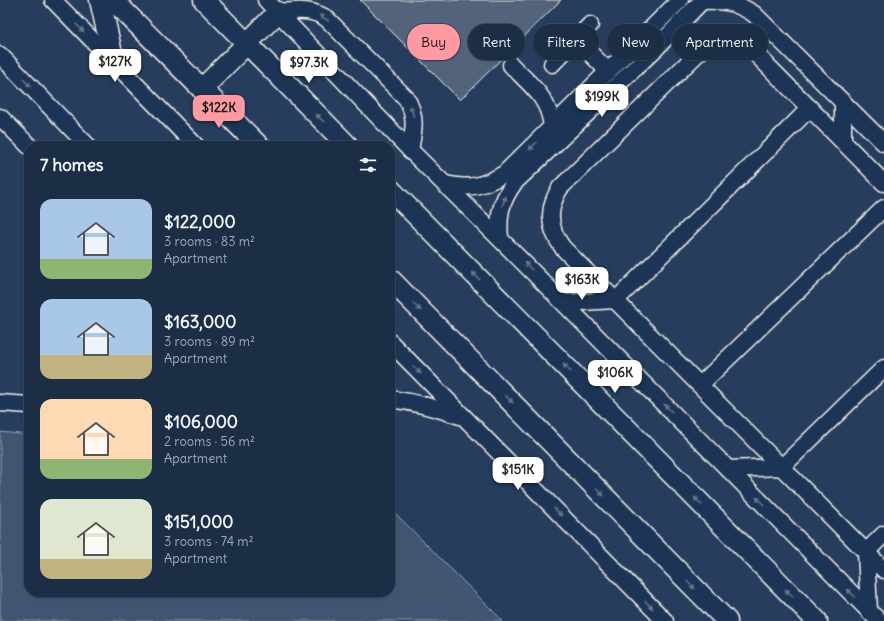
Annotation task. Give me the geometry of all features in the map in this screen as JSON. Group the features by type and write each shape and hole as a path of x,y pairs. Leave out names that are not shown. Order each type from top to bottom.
{"main road":[{"path":"100,0 114,62"},
{"path":"113,0 254,141"},
{"path":"204,0 343,141"},
{"path":"202,89 247,44 272,6"},
{"path":"395,194 816,621"},
{"path":"395,284 727,621"}],"street":[{"path":"53,0 191,141"},
{"path":"445,184 460,187 476,186 491,182 504,174 680,0"},
{"path":"500,239 499,224 501,209 506,195 514,183 655,49 702,0 716,0 751,7 884,143"},
{"path":"272,6 304,10 326,18 406,98 414,116 414,134 410,150"},
{"path":"272,6 410,150 874,616"},
{"path":"884,183 751,49 744,45 729,41 713,44 699,52 560,188 555,196 550,215 554,233 563,248 884,570"},
{"path":"0,55 83,141"},
{"path":"552,64 556,60"},
{"path":"597,60 608,71"},
{"path":"511,65 542,97 549,111 552,126"},
{"path":"843,102 843,141"},
{"path":"564,303 616,300 810,108"},
{"path":"0,116 24,141"},
{"path":"700,385 884,208"},
{"path":"395,347 665,621"},
{"path":"728,469 782,467 884,368"},
{"path":"395,400 437,408 464,417"},
{"path":"0,403 24,405"},
{"path":"866,552 884,534"},
{"path":"866,552 874,616"}],"shaded area":[{"path":"0,432 24,434 24,597 395,597 395,513 503,621 0,621"}],"building":[{"path":"360,0 561,0 537,24 533,24 533,28 525,36 525,24 468,24 468,60 500,60 460,100 420,60 460,60 460,24 407,24 407,47"}]}
